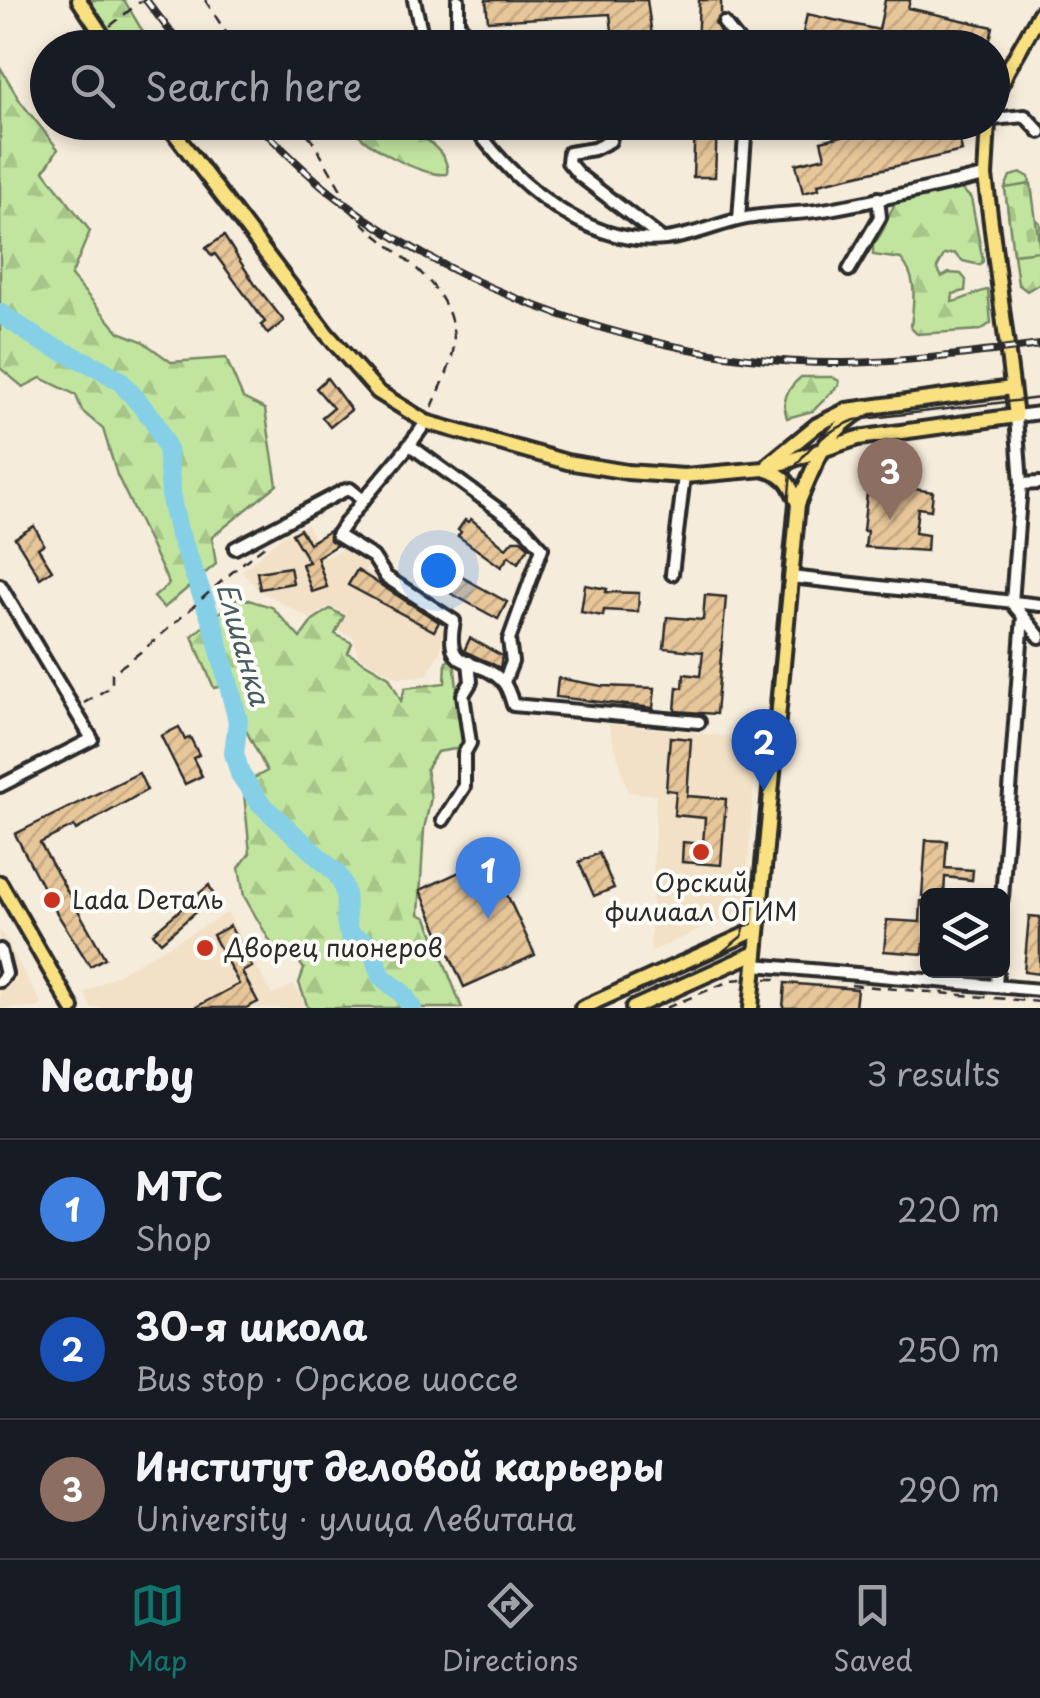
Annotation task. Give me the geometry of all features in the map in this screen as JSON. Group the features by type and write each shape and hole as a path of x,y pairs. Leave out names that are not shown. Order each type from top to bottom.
{"main road":[{"path":"79,0 99,30"},
{"path":"1010,66 1040,12"},
{"path":"180,140 326,333 378,392 426,422 567,462 684,476 764,469 858,438 1016,416 985,176 988,140"},
{"path":"764,469 817,425 847,410 1012,388"},
{"path":"751,1008 798,504 820,452 838,427 868,407"},
{"path":"764,469 780,474 790,484 798,504"},
{"path":"0,884 72,1008"},
{"path":"582,1008 758,929"},
{"path":"633,1008 754,966"}],"street":[{"path":"414,0 421,30"},
{"path":"458,0 458,23 464,30"},
{"path":"724,23 730,30"},
{"path":"1010,118 1025,116 1040,132"},
{"path":"486,140 529,188 574,218 634,239 662,240 697,234 739,219 826,210 985,176"},
{"path":"610,140 594,150 569,152 568,162 579,176 662,240"},
{"path":"739,219 745,140"},
{"path":"850,270 880,216 878,198"},
{"path":"1040,413 1016,416 1022,484 1012,603 1040,637"},
{"path":"426,422 395,467 361,498 337,535 373,557 386,577 454,620 449,643 454,654 504,682 513,705 698,722"},
{"path":"411,446 525,530 542,548 509,640 512,662 504,682"},
{"path":"672,574 684,476"},
{"path":"1022,484 1040,483"},
{"path":"236,548 342,491 350,489 361,498"},
{"path":"791,577 1040,605"},
{"path":"0,585 92,739 0,786"},
{"path":"1003,888 1022,616"},
{"path":"443,820 464,787 464,754 470,743 463,696 471,682 468,662"},
{"path":"0,950 6,974 0,981"},
{"path":"754,966 1040,990"},
{"path":"996,978 996,986"}],"path":[{"path":"205,0 224,30"},
{"path":"107,30 141,2"},
{"path":"312,140 344,195 340,200 423,272 437,290 454,345 426,422"},
{"path":"75,708 112,686 112,673 235,567"},
{"path":"666,1008 732,980 754,966 790,979"},
{"path":"843,984 1040,1002"}],"shaded area":[{"path":"307,525 325,558 347,542 372,558 365,570 445,620 441,650 427,675 399,678 358,656 354,638 339,631 346,614 330,606 310,619 257,589 242,571 282,536"},
{"name":"Орский филиаал ОГИМ","path":"608,724 757,739 745,909 650,952 656,795 628,792"},
{"name":"Дворец пионеров","path":"227,913 272,995 294,984 307,1008 92,1008 84,993"},
{"path":"0,929 42,1005 37,1008 0,1008"}],"green space":[{"path":"86,0 124,0 142,30 106,30"},
{"path":"0,67 30,114 30,140 51,140 58,149 44,171 90,231 71,276 119,332 142,341 171,362 226,358 243,398 265,409 277,485 212,537 216,564 164,608 154,597 169,584 117,475 103,429 82,411 76,395 41,378 23,387 0,368"},
{"path":"366,140 427,140 440,152 447,174 410,166"},
{"path":"1022,173 1029,177 1035,218 1040,223 1040,283 1027,291 1018,284 1005,188 1010,176"},
{"path":"1031,184 1040,251 1013,254 1005,188"},
{"path":"960,188 971,198 983,261 980,265 963,261 954,253 944,255 937,268 942,277 961,274 966,280 965,291 953,294 952,302 988,290 991,323 981,330 917,334 911,328 914,291 907,267 901,259 873,255 873,245 897,201"},
{"path":"801,377 832,377 839,385 813,411 787,418 786,395"},
{"path":"238,597 272,607 300,638 313,620 330,609 344,616 335,634 352,643 348,653 389,677 401,701 405,688 445,683 446,661 454,659 460,718 468,747 437,752 426,769 431,798 424,829 419,914 427,918 462,1008 308,1008 299,983 304,969 296,957 282,962 244,896 239,868 250,853 243,784 267,771 223,686 214,688 192,636"}],"building":[{"path":"486,0 647,0 651,30 612,30 610,14 488,21"},
{"path":"699,0 721,0 721,15 715,23 719,30 698,30"},
{"path":"885,0 910,0 908,8 993,27 992,30 879,30"},
{"path":"807,14 879,30 804,30"},
{"path":"694,140 716,140 715,177 693,177"},
{"path":"960,140 962,151 818,184 819,189 803,193 796,164 825,157 821,141"},
{"path":"224,236 284,321 268,334 261,325 265,322 215,254 212,256 206,248"},
{"path":"327,378 351,410 330,427 322,417 333,408 316,388"},
{"path":"872,482 933,492 931,510 918,508 915,533 928,535 927,551 865,547 867,493 871,494"},
{"path":"471,519 506,548 513,540 521,540 529,547 518,563 509,556 501,567 458,536 465,520"},
{"path":"34,526 44,544 38,548 52,570 40,578 15,538"},
{"path":"300,529 309,543 329,531 330,540 337,545 317,557 327,587 312,592 302,564 309,562 292,534"},
{"path":"427,553 507,602 498,619 441,588 415,568"},
{"path":"290,567 293,583 260,589 257,572"},
{"path":"357,570 439,622 434,631 348,585"},
{"path":"585,585 607,589 606,592 639,593 638,612 604,610 603,616 581,612"},
{"path":"705,595 726,597 716,714 675,711 677,687 683,688 684,674 700,676 703,652 664,648 667,617 703,620"},
{"path":"470,638 502,656 500,668 464,651"},
{"path":"558,678 602,686 655,688 653,708 556,697"},
{"path":"179,727 185,740 190,737 199,755 193,758 202,776 185,784 161,736"},
{"path":"670,737 691,739 687,796 726,799 721,865 682,862 683,842 703,844 705,818 674,815 676,791 666,790"},
{"path":"139,773 147,790 76,830 74,826 40,843 105,958 90,966 53,907 15,834"},
{"path":"926,840 947,841 945,868 973,870 972,880 945,877 944,888 923,888"},
{"path":"599,853 614,888 594,896 579,862"},
{"path":"490,858 535,955 464,987 420,890"},
{"path":"209,885 214,896 161,942 153,933"},
{"path":"1029,916 1040,917 1040,974 1024,972"},
{"path":"887,920 920,922 920,954 884,951"},
{"path":"230,926 252,967 242,972 258,1002 246,1008 194,1008 239,984 213,935"},
{"path":"785,983 857,989 855,1008 783,1008"}],"waterway":[{"name":"Елшанка","path":"0,313 41,341 120,381 153,419 167,448 178,530 214,627 238,721 234,753 240,774 260,803 337,874 344,890 350,936 370,944 381,976 403,994 412,1008"}],"tram line":[{"path":"600,1008 721,953 742,936 750,909 791,473 797,463 818,441 855,420 1040,398"}],"railway":[{"path":"146,0 169,30"},
{"path":"273,140 328,190 393,236 451,269 578,321 645,339 712,353 844,363 1040,345"}],"place":[{"name":"Институт деловой карьеры","path":"890,520"},
{"name":"30-я школа","path":"764,791"},
{"name":"Орский филиаал ОГИМ","path":"701,852"},
{"name":"Lada Dеталь","path":"52,900"},
{"name":"МТС","path":"488,919"},
{"name":"Дворец пионеров","path":"205,948"}]}
